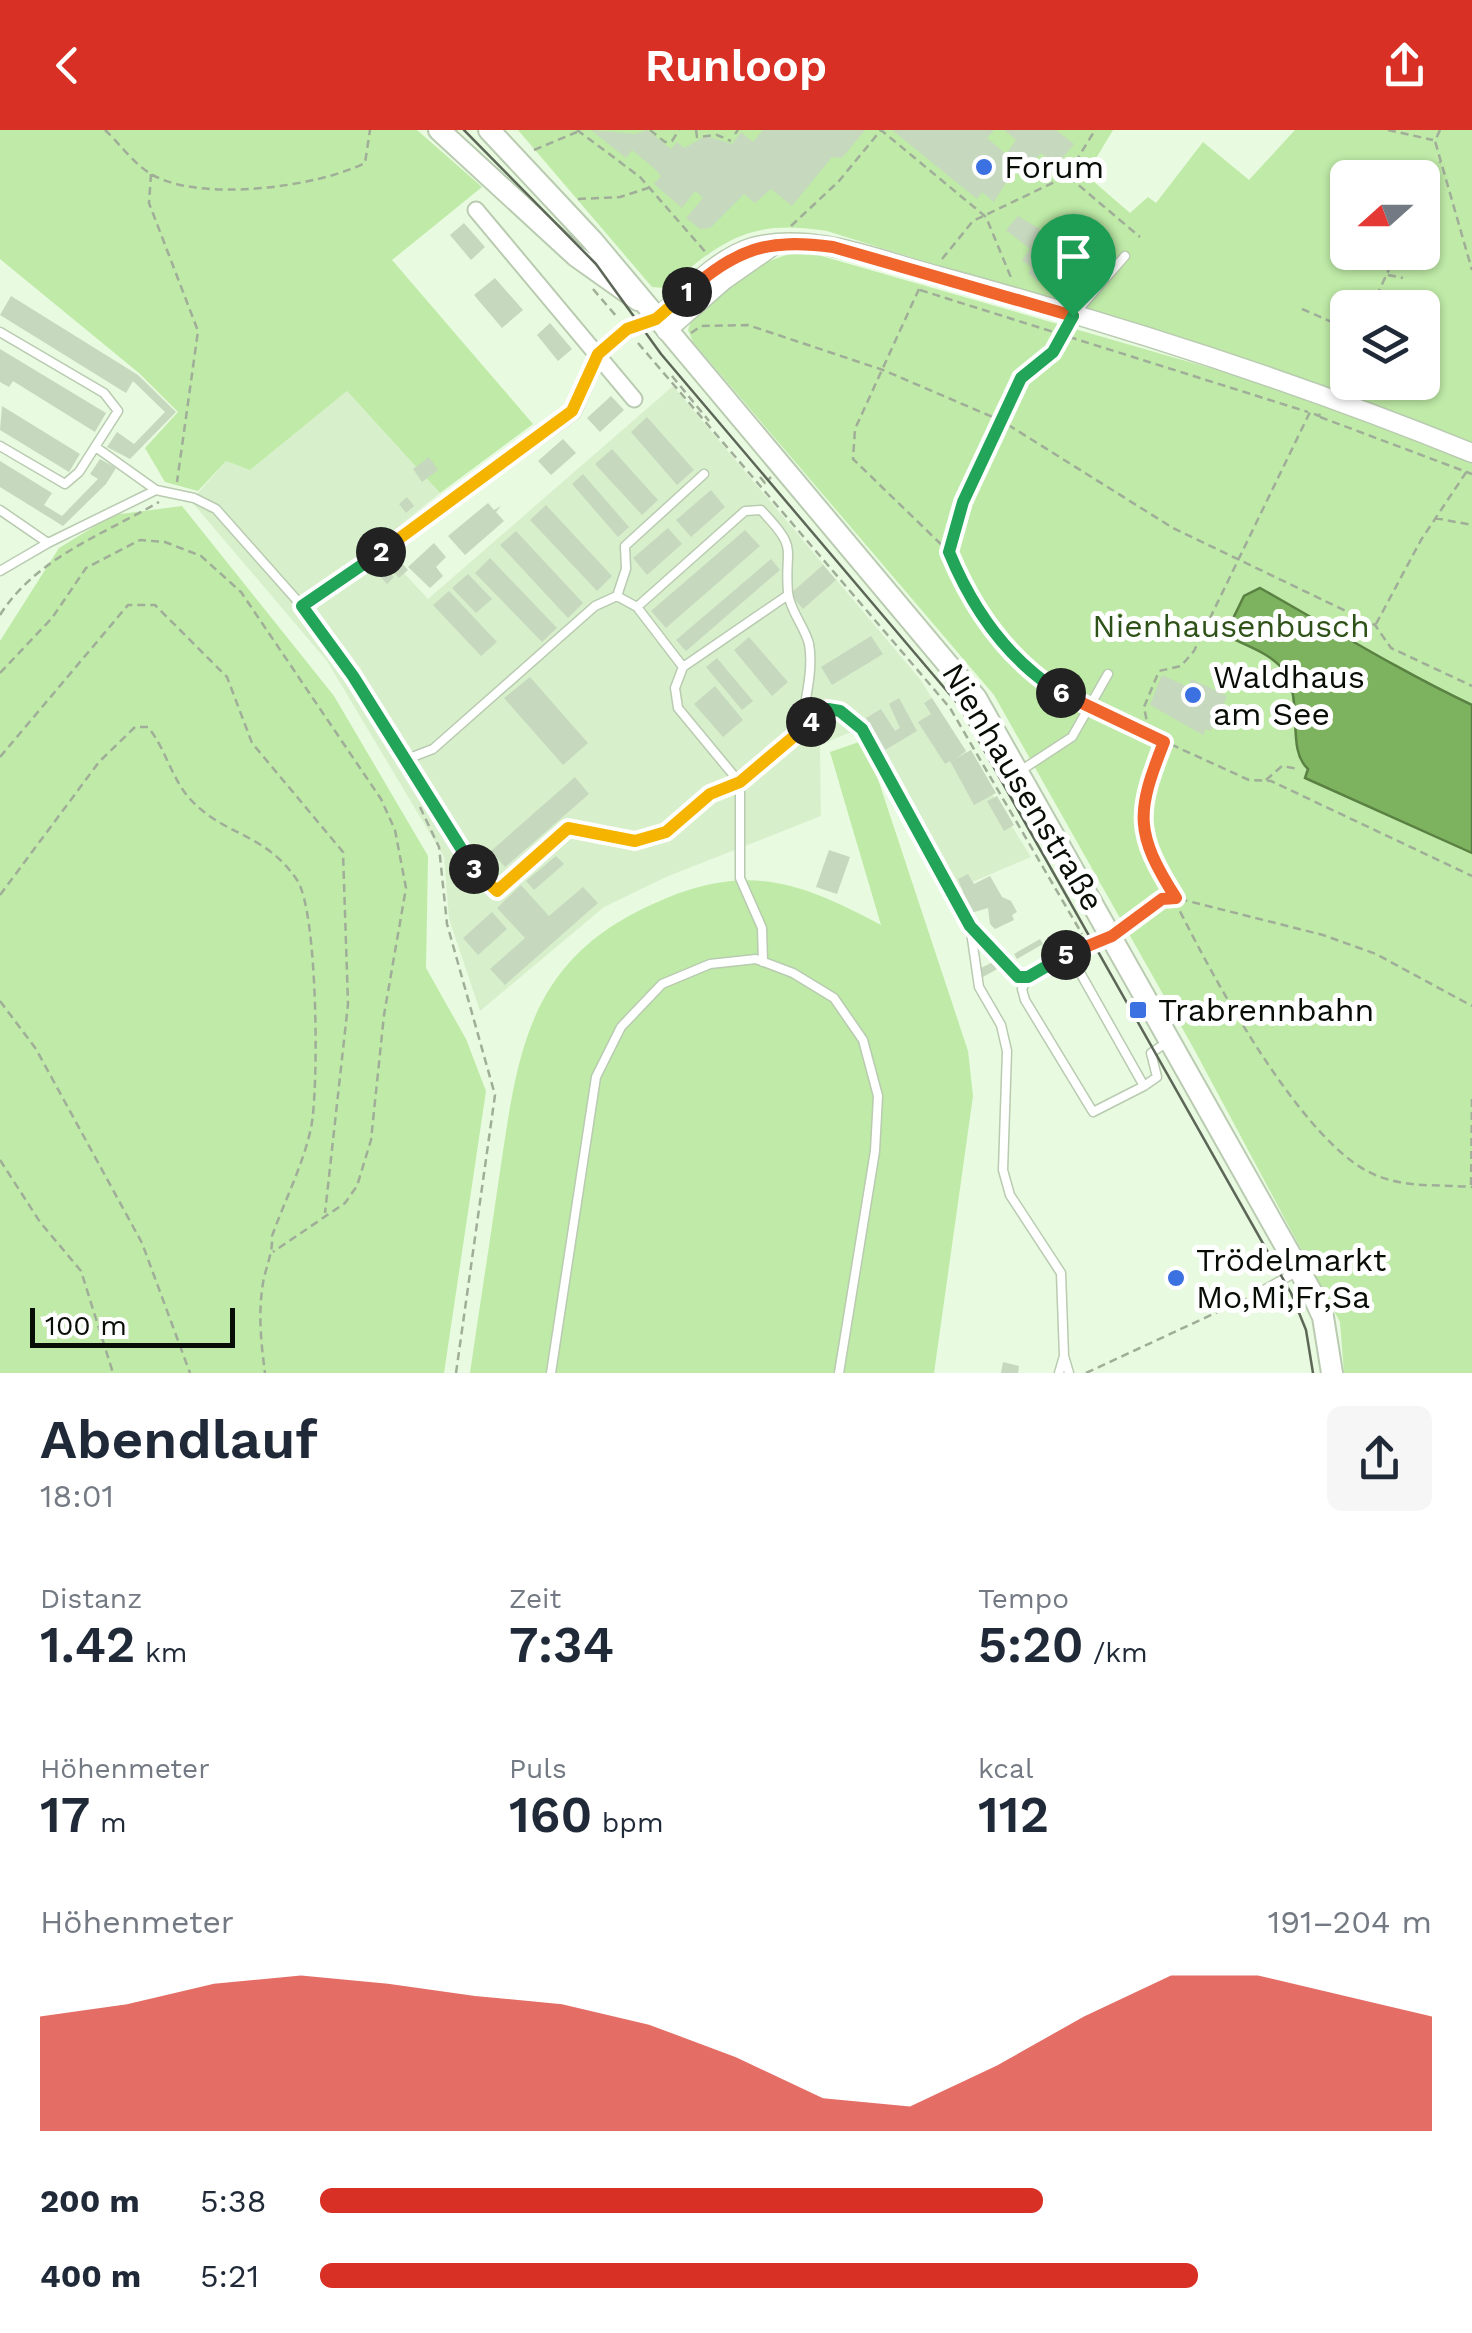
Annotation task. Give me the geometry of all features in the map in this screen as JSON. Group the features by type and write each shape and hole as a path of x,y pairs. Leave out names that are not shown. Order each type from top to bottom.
{"main road":[{"path":"439,130 576,256 613,287 640,301"},
{"path":"489,130 592,240 640,301"},
{"name":"Nienhausenstraße","path":"640,301 950,663 1020,771 1323,1316 1332,1373"}],"street":[{"path":"476,210 634,399"},
{"path":"384,549 572,411 598,354 627,329 661,325 773,246"},
{"path":"661,325 716,268 741,252 773,246 833,247 1015,297 1328,395 1469,462"}],"lane":[{"path":"1073,316 1125,256"},
{"path":"0,332 104,393 118,411 97,448 65,484 0,446"},
{"path":"97,448 156,490 216,509 302,606 407,759 464,859 497,891 568,828 635,841 666,832 710,794 740,782 828,709 840,711 862,729 970,926 1018,977 1028,977 1069,953 1112,936"},
{"path":"407,759 433,749 594,606 617,596 626,568 625,546 704,474"},
{"path":"0,571 156,490"},
{"path":"0,510 48,543"},
{"path":"637,607 745,511 762,510 785,535 791,551 788,595 809,652 800,730"},
{"path":"302,606 384,549"},
{"path":"763,962 762,928 740,878 740,782 678,708 675,688 683,667 788,595"},
{"path":"617,596 637,607 683,667"},
{"path":"1020,771 1072,738 1108,674"},
{"path":"970,926 979,986 1001,1025 1007,1051 1003,1170 1010,1195 1061,1274 1064,1356 1070,1373"},
{"path":"1069,953 1144,1086"},
{"path":"551,1373 596,1077 620,1026 662,984 710,964 763,962 793,973 834,998 863,1040 878,1096 875,1150 839,1373"},
{"path":"1028,977 1022,989 1025,1000 1093,1112 1158,1076 1151,1053 1171,1040"},
{"path":"1262,1291 1299,1270"},
{"path":"1059,1373 1064,1356"}],"path":[{"path":"105,130 151,174 222,190 270,188 342,175 365,163 370,130"},
{"path":"529,153 578,130 650,188 716,268"},
{"path":"650,130 665,142 672,141 679,130"},
{"path":"696,130 697,137 717,136 731,141"},
{"path":"773,246 811,203 839,181 881,130 986,217 1010,270 1015,297"},
{"path":"930,274 973,221 1067,176 1095,130"},
{"path":"1388,130 1435,141"},
{"path":"1440,130 1435,141 1440,160"},
{"path":"1440,161 1472,270"},
{"path":"0,615 17,588 36,570 162,501 174,501 198,331 149,203 151,174"},
{"path":"1067,176 1140,238"},
{"path":"568,200 620,197 650,188"},
{"path":"1379,290 1388,270"},
{"path":"1386,274 1403,278"},
{"path":"582,278 710,421"},
{"path":"1472,464 918,290 855,429 853,459 949,552 978,611 1011,651 1043,681 1164,742 1249,780 1266,781 1472,876"},
{"path":"1302,309 1330,321"},
{"path":"949,552 963,502 1021,378 1053,352 1073,316"},
{"path":"702,318 689,333 701,326 748,324 883,370 1002,422 1173,528 1375,625 1391,648 1472,686"},
{"path":"672,376 950,708 1089,945"},
{"path":"1319,416 1330,392"},
{"path":"1150,735 1144,707 1160,670 1180,666 1194,652 1310,412"},
{"path":"1469,462 1472,474"},
{"path":"1375,625 1469,462"},
{"path":"1434,518 1472,524"},
{"path":"0,673 52,618 86,568 140,540 165,542 201,556 240,592 380,799 395,830 406,888 384,1015 370,1140 357,1186 345,1203 273,1252"},
{"path":"0,757 128,605 154,605 227,677 252,743 344,852 348,1004 324,1214"},
{"path":"0,895 99,762 135,727 148,727 191,801 214,820 247,834 276,853 300,884 312,938 312,1123 272,1236 273,1252 263,1282 260,1318 265,1373"},
{"path":"1164,742 1141,817 1153,855 1268,1066 1339,1150 1386,1179 1418,1186 1471,1186 1472,1098"},
{"path":"1266,781 1277,767 1298,768"},
{"path":"417,800 440,847 447,924 495,1095 456,1373"},
{"path":"1112,936 1162,899 1176,898 1323,935 1376,954 1472,1006"},
{"path":"0,1001 36,1049 142,1243 190,1373"},
{"path":"0,1160 40,1222 82,1271 113,1373"},
{"path":"1086,1373 1262,1291"}],"shaded area":[{"path":"673,386 920,679 1031,857 944,894 863,727 820,745 821,816 666,877 604,907 480,1011 449,919 444,857 327,661 191,501 226,461 250,470 347,391 440,493 377,544 428,599"},
{"path":"1260,588 1472,705 1472,853 1305,778 1308,769 1297,748 1288,678 1268,657 1225,635 1244,596"}],"green space":[{"path":"0,130 417,130 482,187 392,260 533,424 440,493 347,391 250,470 226,461 198,491 165,482 145,448 178,412 139,373 0,259"},
{"path":"518,130 1113,130 1086,175 1130,213 1148,197 1156,203 1203,142 1249,180 1295,130 1472,130 1472,445 1360,400 1440,400 1440,290 1330,290 1330,388 827,231 777,228 738,237 704,257 666,288 652,287"},
{"name":"Nienhausenbusch","path":"804,251 1318,399 1472,458 1472,1373 1344,1373 1340,1322 1194,1049 994,695 693,342 688,330 695,316 720,289 753,268"},
{"path":"182,506 334,696 428,856 426,968 466,1039 486,1091 444,1373 0,1373 0,641 59,548 113,515"},
{"path":"865,740 968,1051 973,1096 934,1373 470,1373 512,1097 534,1019 552,985 577,955 610,928 653,904 715,883 743,880 796,888 881,925 830,752"}],"building":[{"path":"591,130 635,134 647,130 671,149 677,142 684,148 706,136 732,144 741,132 753,142 763,130 865,130 842,158 832,157 792,206 771,189 755,203 744,194 710,228 700,229 686,218 703,198 695,191 682,208 654,184 661,176 655,169 632,150 626,158"},
{"name":"Forum","path":"892,130 994,130 987,138 1006,154 1016,140 1004,130 1056,130 1074,144 1056,166 1041,153 1023,175 1015,168 994,202 982,192 977,199"},
{"path":"1018,216 1040,229 1037,240 1046,251 1043,256 1053,265 1060,255 1073,261 1058,280 1047,272 1039,282 1028,273 1032,268 1022,260 1030,249 1006,230"},
{"path":"464,223 485,247 471,260 450,235"},
{"path":"495,278 523,310 502,328 474,295"},
{"path":"11,296 138,375 176,412 130,459 107,447 117,432 134,444 165,412 133,381 126,393 0,315"},
{"path":"550,323 572,349 558,361 537,335"},
{"path":"0,349 106,413 95,432 13,381 9,387 0,382"},
{"path":"611,396 624,410 600,432 587,418"},
{"path":"2,406 80,454 69,472 0,430"},
{"path":"647,417 694,470 677,485 631,432"},
{"path":"563,439 576,453 551,475 538,461"},
{"path":"612,449 658,500 642,515 595,464"},
{"path":"429,457 438,470 422,482 413,469"},
{"path":"100,459 116,468 106,484 63,526 0,487 0,461 52,493 44,505 62,516 98,479 90,474"},
{"path":"583,474 629,527 618,537 572,484"},
{"path":"711,490 725,507 691,537 676,520"},
{"path":"407,497 414,506 406,513 399,504"},
{"path":"488,503 494,510 501,506 496,512 504,521 465,555 448,536"},
{"path":"546,505 612,576 597,591 530,520"},
{"path":"668,528 682,544 647,575 633,558"},
{"path":"745,530 760,546 666,628 651,611"},
{"path":"516,531 583,603 568,618 500,545"},
{"path":"434,543 446,557 436,567 443,576 430,588 408,567"},
{"path":"490,558 557,628 542,642 475,573"},
{"path":"771,559 780,570 686,651 676,640"},
{"path":"400,561 408,570 399,578 391,569"},
{"path":"383,565 394,577 387,584 376,572"},
{"path":"823,565 836,580 803,609 790,594"},
{"path":"468,574 492,599 476,613 452,588"},
{"path":"449,591 497,642 481,656 433,605"},
{"path":"871,636 883,654 832,685 821,667"},
{"path":"749,637 788,682 772,696 734,650"},
{"path":"717,658 753,701 742,710 706,667"},
{"path":"1162,675 1188,687 1191,679 1227,696 1211,731 1206,729 1203,735 1150,705"},
{"path":"530,677 588,743 563,765 504,698"},
{"path":"715,686 743,720 723,737 694,704"},
{"path":"899,698 917,731 885,750 866,718 881,709 895,731 900,728 889,704"},
{"path":"932,698 966,751 955,759 971,750 996,793 974,805 950,761 945,764 918,722 931,714 924,703"},
{"path":"575,777 589,794 505,867 491,851"},
{"path":"997,796 1014,825 1004,831 987,801"},
{"path":"829,850 850,857 837,894 816,887"},
{"path":"556,856 564,864 534,890 526,881"},
{"path":"968,874 974,884 990,876 1017,912 1012,915 1014,920 995,929 990,924 988,908 971,913 958,879"},
{"path":"521,885 549,916 583,887 598,903 505,985 490,969 525,938 497,908"},
{"path":"492,912 507,929 478,955 463,938"},
{"path":"1040,939 1043,944 1017,959 1014,954"},
{"path":"995,961 999,968 983,977 979,969"},
{"path":"1003,1362 1019,1366 1018,1373 1001,1373"}],"tram line":[{"path":"464,130 596,264 661,354 958,704 1291,1293 1306,1330 1313,1373"}],"place":[{"name":"Forum","path":"984,167"},
{"name":"Waldhaus am See","path":"1193,695"},
{"name":"Trabrennbahn","path":"1138,1010"},
{"name":"Trödelmarkt Mo,Mi,Fr,Sa","path":"1176,1278"}],"route":[{"path":"794,243 833,247 1073,316 1053,352 1021,378 963,502 949,552 978,611 1027,667 1058,691 1164,742 1141,817 1153,855 1176,898 1162,899 1112,936 1081,946 1028,977 1018,977 995,948 970,926 862,729 840,711 828,709 740,782 710,794 666,832 635,841 568,828 497,891 464,859 407,759 302,606 572,411 598,354 627,329 656,319 728,258 741,252 757,246 794,243"}]}
